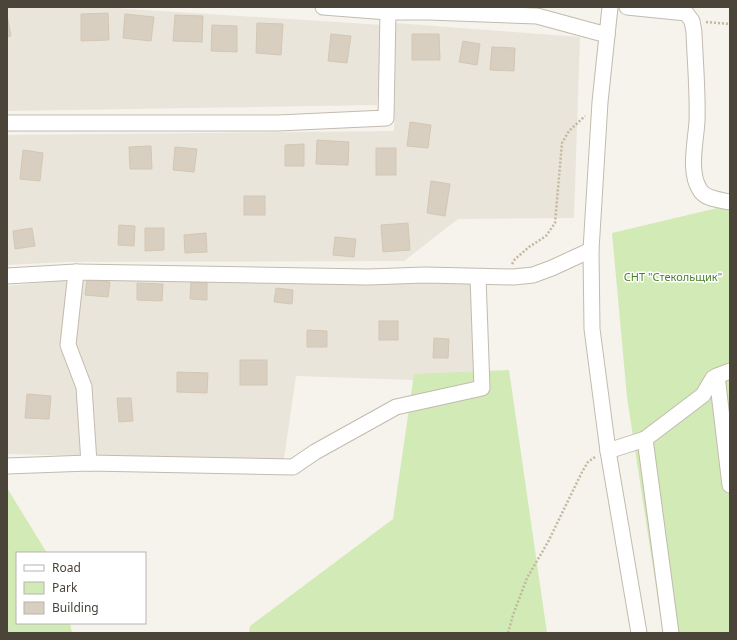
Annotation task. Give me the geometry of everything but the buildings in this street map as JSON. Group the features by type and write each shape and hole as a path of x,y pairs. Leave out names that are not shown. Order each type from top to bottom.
{"street":[{"path":"323,7 388,12 429,9 537,16 607,35"},
{"path":"610,7 600,102 591,250 592,329 608,451 639,633"},
{"path":"627,7 686,13 692,21 694,32 697,121 695,180 700,192 713,199 730,202"},
{"path":"7,123 278,123 386,118 388,12"},
{"path":"7,276 76,272 368,277 425,275 505,277 533,275 591,250"},
{"path":"76,272 68,345 84,386 89,463"},
{"path":"7,466 89,463 293,467 315,452 396,407 482,388 478,277"},
{"path":"608,451 645,439 703,395 713,378 724,373 730,485"},
{"path":"645,439 671,633"}],"path":[{"path":"692,21 730,24"},
{"path":"505,277 515,258 546,236 555,223 562,143 569,131 600,102"},
{"path":"508,633 527,578 548,542 582,472 588,462 597,455 608,451"}],"shaded area":[{"path":"7,7 98,7 383,25 377,105 7,111"},
{"path":"396,23 580,37 574,218 458,219 404,261 66,262 7,265 7,135 394,131"},
{"path":"88,275 474,283 474,382 296,376 284,459 7,454 7,286 57,281"}],"green space":[{"name":"СНТ \"Стекольщик\"","path":"730,205 730,633 663,633 627,397 612,233"},
{"path":"509,370 547,633 249,633 250,626 393,519 414,374"},
{"path":"7,488 46,552 16,552 16,624 70,624 72,633 7,633"}]}
